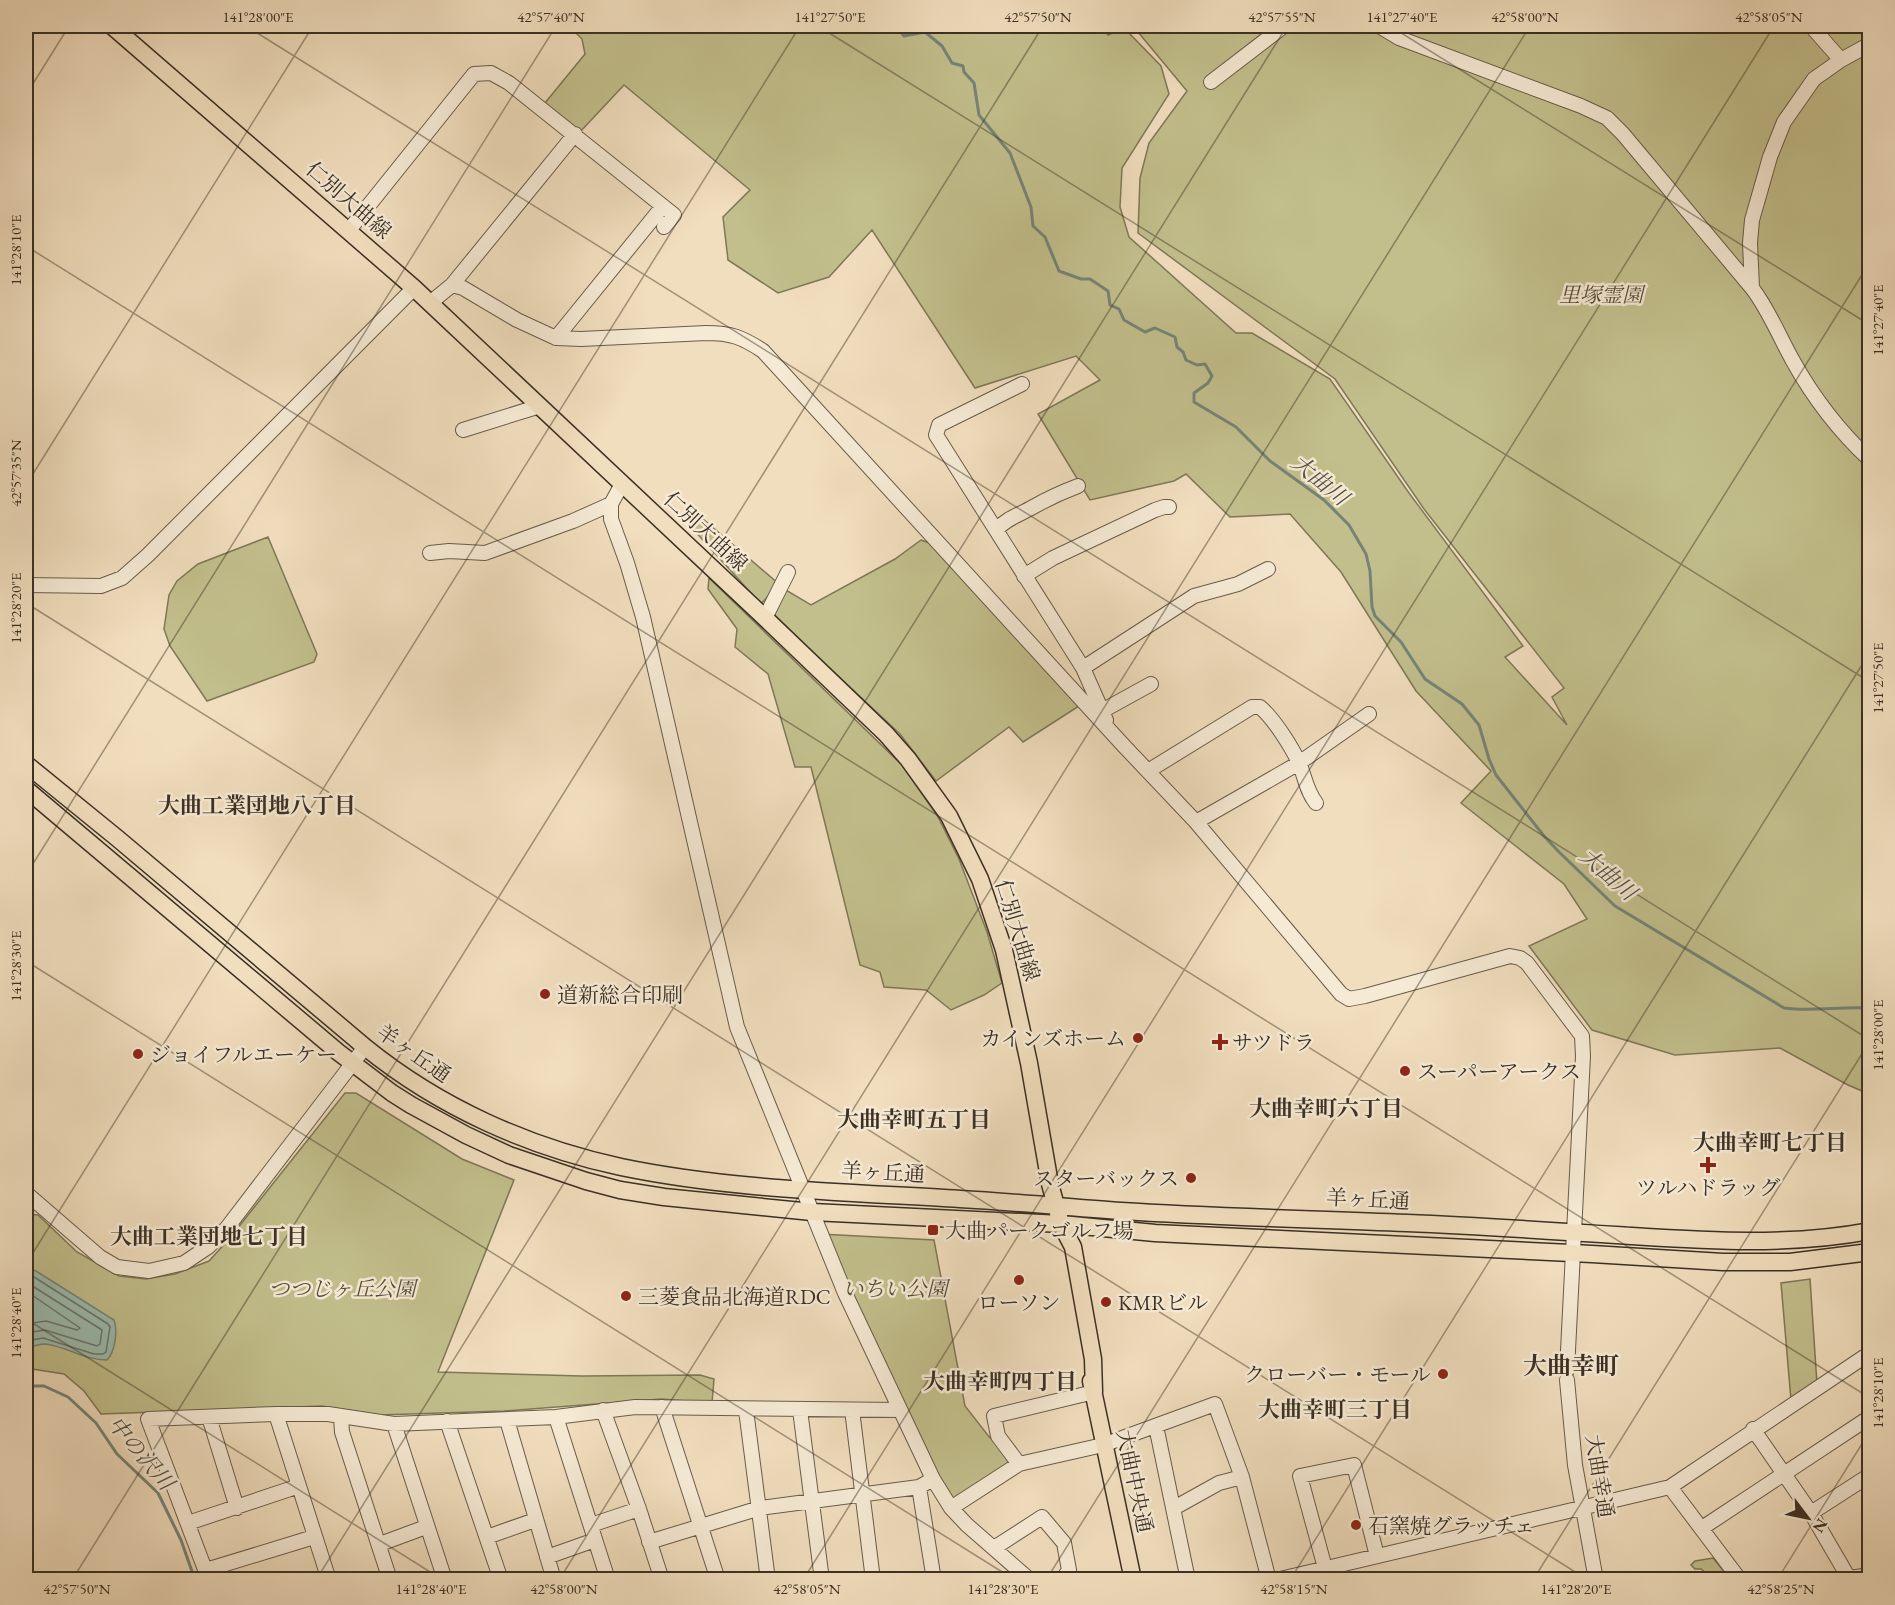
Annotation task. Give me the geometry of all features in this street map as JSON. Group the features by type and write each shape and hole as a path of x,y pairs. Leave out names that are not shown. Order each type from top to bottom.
{"main road":[{"name":"仁別大曲線","path":"112,26 414,288 765,618 886,734 908,759 949,816 980,879 1004,950 1029,1063 1050,1184 1056,1205"},
{"name":"羊ヶ丘通","path":"26,764 365,1047 408,1078 444,1101 523,1138 553,1149 621,1167 764,1187 1124,1211 1412,1223 1719,1241 1802,1240 1869,1231"},
{"name":"羊ヶ丘通","path":"26,789 353,1063 392,1093 466,1135 509,1155 620,1190 664,1197 812,1212 1061,1224 1155,1233 1723,1262 1773,1263 1869,1252"},
{"name":"大曲中央通","path":"1056,1205 1061,1224 1073,1247 1093,1359 1094,1392 1103,1445 1133,1580"}],"street":[{"path":"1211,82 1284,26"},
{"path":"1379,26 1399,38 1561,98 1607,118 1623,134 1764,303 1792,360 1815,396 1841,430 1869,459"},
{"path":"1811,26 1841,60"},
{"path":"1752,288 1750,243 1752,220 1770,157 1784,122 1814,79 1869,44"},
{"path":"349,230 474,74 491,73 509,83 575,134 674,215 664,227"},
{"path":"430,303 452,285 575,134"},
{"path":"556,338 663,206"},
{"path":"452,285 464,288 517,320 556,338 727,333 744,339 763,351 1196,822 1299,763 1369,714"},
{"path":"26,585 100,586 122,578 156,547 414,288"},
{"path":"1022,384 939,425 936,435 1083,668 1111,732"},
{"path":"463,430 540,406"},
{"path":"622,484 611,504 610,519 627,563 643,617 737,1027 845,1293 933,1479 951,1508 967,1525 1030,1580"},
{"path":"996,531 1004,521 1029,515 1050,496 1077,486"},
{"path":"430,553 449,551 485,553 573,521 611,504"},
{"path":"1024,576 1040,565 1094,537 1155,510 1169,507"},
{"path":"1083,668 1194,596 1204,591 1238,584 1268,569"},
{"path":"765,618 788,572"},
{"path":"1102,711 1151,684"},
{"path":"1148,771 1252,707 1260,707 1269,715 1299,763 1310,796 1316,803"},
{"name":"大曲幸通","path":"1196,822 1328,980 1349,999 1510,956 1520,957 1527,963 1582,1036 1583,1056 1567,1375 1573,1448 1596,1580"},
{"path":"26,1193 100,1257 117,1267 149,1271 184,1263 208,1246 226,1229 365,1047"},
{"path":"1276,1580 1670,1486 1864,1357 1869,1364"},
{"path":"1019,1464 998,1437 994,1416 1094,1392"},
{"path":"951,1508 1019,1464 1103,1445 1215,1404 1242,1477 1269,1580"},
{"path":"315,1537 208,1575 147,1419 328,1414 341,1418 394,1424 556,1417 603,1410 662,1407 746,1410 900,1410"},
{"path":"662,1407 718,1580"},
{"path":"603,1410 662,1580"},
{"path":"746,1410 768,1580"},
{"path":"800,1410 822,1580"},
{"path":"852,1410 873,1580"},
{"path":"276,1414 329,1580"},
{"path":"209,1417 237,1508"},
{"path":"556,1417 608,1580"},
{"path":"1702,1528 1869,1417"},
{"path":"341,1418 342,1432 390,1580"},
{"path":"507,1420 554,1580"},
{"path":"447,1421 501,1580"},
{"path":"394,1424 444,1580"},
{"path":"1156,1426 1188,1580"},
{"path":"1753,1429 1811,1513 1850,1579 1869,1575"},
{"path":"1325,1568 1300,1476 1354,1465 1377,1556"},
{"path":"1811,1513 1869,1475"},
{"path":"1174,1508 1219,1483 1242,1477"},
{"path":"649,1542 760,1508 919,1487 933,1479"},
{"path":"189,1523 299,1486"},
{"path":"1670,1486 1740,1580"},
{"path":"919,1487 934,1580"},
{"path":"591,1524 639,1509"},
{"path":"994,1548 1042,1517 1064,1543 1069,1570 1062,1580"},
{"path":"487,1537 536,1520"},
{"path":"380,1544 426,1527"},
{"path":"547,1557 596,1540"}],"green space":[{"name":"里塚霊園","path":"569,26 1100,26 1108,35 1124,28 1161,66 1169,94 1122,168 1120,207 1129,237 1236,333 1252,333 1330,379 1409,493 1523,646 1505,657 1567,725 1552,697 1564,688 1424,509 1335,379 1138,233 1140,178 1149,143 1187,91 1133,26 1869,26 1870,961 1865,964 1870,966 1869,1094 1780,1048 1675,1055 1592,1030 1529,946 1587,919 1564,884 1461,803 1491,771 1416,691 1341,572 1290,514 1230,517 1186,474 1174,481 1090,500 1038,414 1100,380 1076,356 975,388 872,230 829,277 778,293 728,260 723,217 750,190 624,85 580,132 545,103 585,54 582,39"},
{"path":"703,519 779,584 761,604 691,527"},
{"path":"268,537 317,654 314,662 207,701 170,646 164,629 169,595 177,581 198,564"},
{"path":"921,540 932,544 1079,706 1023,742 1009,727 936,781 900,734 774,616 786,590 811,605 895,559"},
{"path":"709,578 902,765 938,817 959,859 987,932 1002,983 984,995 951,1010 926,990 884,987 880,972 860,965 811,767 795,767 768,674 735,647 737,629 708,589"},
{"name":"つつじヶ丘公園","path":"345,1093 356,1093 462,1159 514,1180 438,1372 582,1376 700,1375 714,1379 712,1403 661,1399 504,1411 378,1415 322,1406 101,1414 84,1391 64,1374 26,1368 26,1214 38,1215 77,1252 119,1276 146,1279 175,1274 209,1261"},
{"name":"いちい公園","path":"820,1234 934,1240 965,1406 990,1438 998,1436 1019,1464 951,1508"},
{"path":"1810,1279 1817,1384 1791,1400 1781,1283"},
{"path":"1713,1558 1727,1575 1721,1579 1713,1579 1701,1569 1695,1569 1691,1565 1695,1561"}],"water":[{"path":"26,1268 36,1271 114,1320 115,1341 107,1360 91,1358 53,1345 26,1346"}],"waterway":[{"name":"大曲川","path":"896,26 904,36 925,32 942,46 952,63 963,66 964,72 974,83 979,115 1010,153 1031,207 1033,226 1045,237 1059,271 1081,279 1090,279 1108,291 1110,305 1119,309 1124,320 1145,332 1155,328 1175,337 1177,347 1183,352 1186,360 1197,365 1205,364 1212,376 1208,383 1194,393 1194,402 1236,427 1270,461 1324,500 1349,525 1366,554 1375,616 1401,642 1425,679 1462,704 1479,725 1496,775 1558,851 1615,906 1784,1008 1870,1008"},
{"name":"中の沢川","path":"26,1386 44,1386 68,1397 96,1423 117,1454 158,1493 181,1540 195,1580"}],"place":[{"name":"道新総合印刷","path":"545,994"},
{"name":"カインズホーム","path":"1138,1038"},
{"name":"サツドラ","path":"1220,1042"},
{"name":"ジョイフルエーケー","path":"138,1054"},
{"name":"スーパーアークス","path":"1405,1071"},
{"name":"ツルハドラッグ","path":"1708,1165"},
{"name":"スターバックス","path":"1191,1178"},
{"name":"大曲パークゴルフ場","path":"933,1230"},
{"name":"ローソン","path":"1019,1280"},
{"name":"三菱食品北海道RDC","path":"626,1296"},
{"name":"KMRビル","path":"1106,1302"},
{"name":"クローバー・モール","path":"1443,1374"},
{"name":"石窯焼グラッチェ","path":"1356,1525"}],"district":[{"name":"大曲工業団地八丁目","path":"257,805"},
{"name":"大曲幸町六丁目","path":"1326,1108"},
{"name":"大曲幸町五丁目","path":"914,1119"},
{"name":"大曲幸町七丁目","path":"1770,1142"},
{"name":"大曲工業団地七丁目","path":"209,1236"},
{"name":"大曲幸町","path":"1571,1365"},
{"name":"大曲幸町四丁目","path":"1000,1381"},
{"name":"大曲幸町三丁目","path":"1335,1409"}]}
